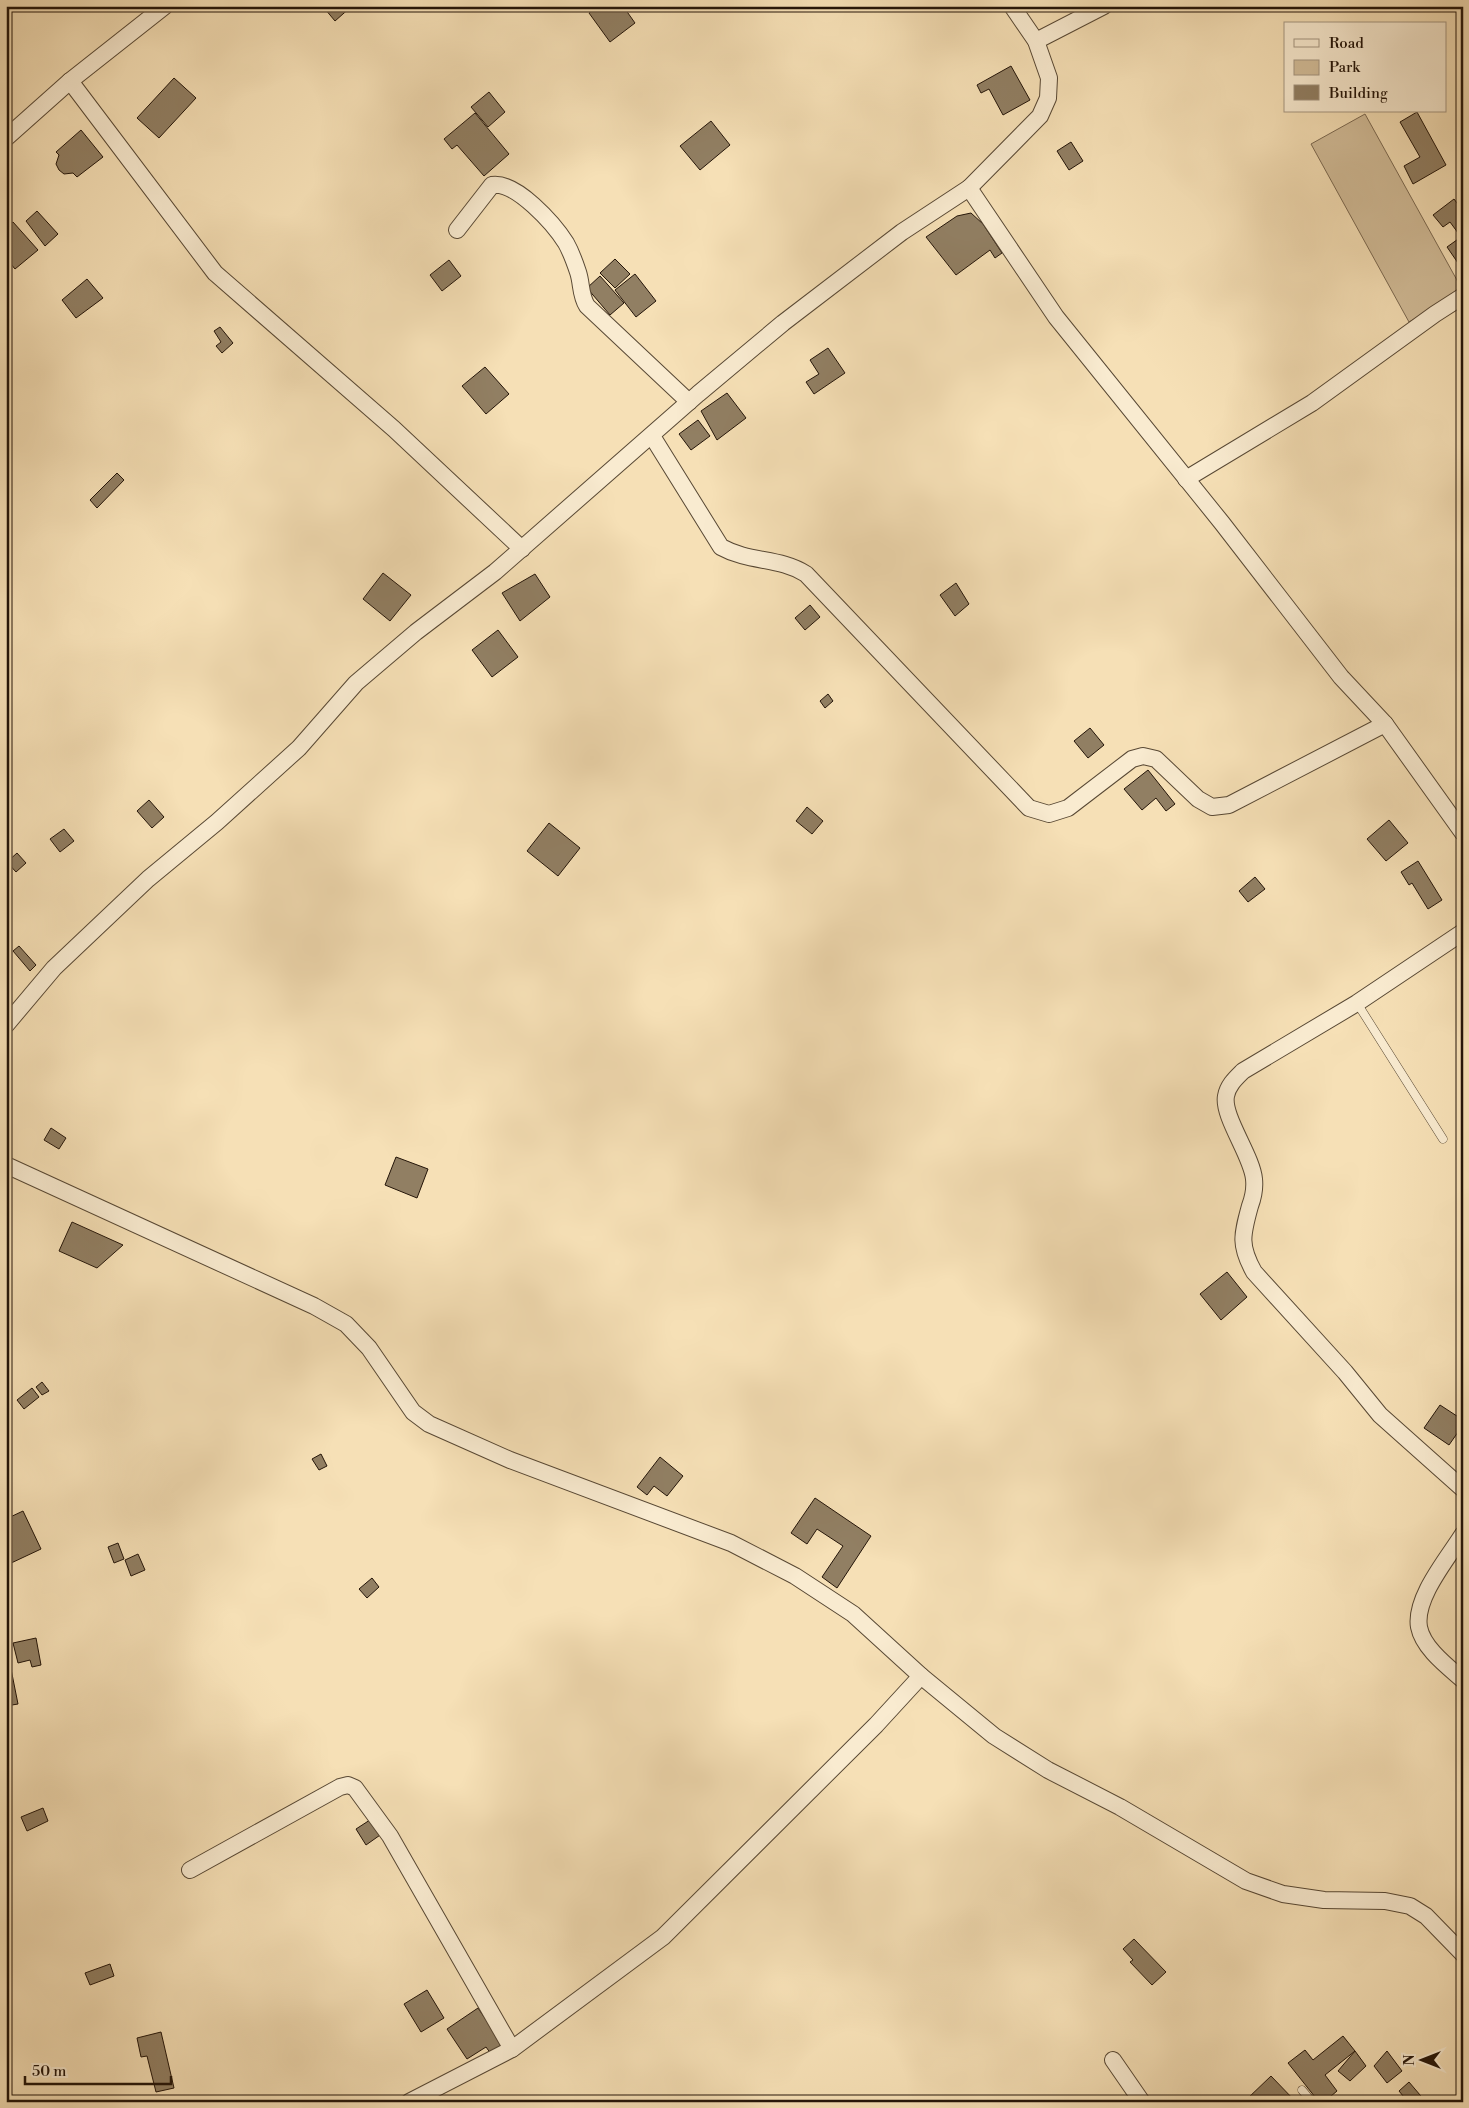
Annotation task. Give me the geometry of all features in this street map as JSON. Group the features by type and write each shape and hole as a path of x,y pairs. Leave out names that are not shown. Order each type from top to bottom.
{"street":[{"path":"6,138 70,81 165,6"},
{"path":"6,1025 54,968 148,879 217,822 299,748 356,683 416,632 495,572 689,402 783,323 902,232 969,188 1040,116 1048,98 1049,78 1036,41 1012,6"},
{"path":"1036,41 1104,6"},
{"path":"70,81 215,273 394,429 522,549"},
{"path":"457,230 492,184 505,186 518,192 546,218 566,244 578,273 583,299 587,306 689,402"},
{"path":"969,188 1056,317 1341,677 1385,724 1463,833"},
{"path":"1186,479 1312,403 1435,314 1463,296"},
{"path":"652,436 721,547 736,555 795,567 806,574 1028,808 1050,814 1068,808 1132,759 1143,756 1156,758 1198,799 1212,807 1229,805 1385,724"},
{"path":"1463,932 1357,1003 1243,1071 1230,1084 1225,1097 1227,1110 1252,1166 1255,1181 1253,1198 1242,1241 1245,1256 1254,1272 1345,1372 1380,1415 1463,1489"},
{"path":"6,1165 314,1306 346,1324 369,1348 413,1412 429,1424 510,1460 731,1543 795,1576 852,1614 921,1676 994,1736 1048,1770 1120,1807 1246,1882 1283,1894 1324,1900 1385,1901 1410,1906 1426,1916 1463,1954"},
{"path":"1463,1534 1432,1582 1419,1609 1419,1628 1428,1644 1441,1661 1463,1680"},
{"path":"409,2102 512,2049 663,1937 876,1725 921,1676"},
{"path":"190,1870 340,1787 348,1785 355,1788 390,1836 512,2049"},
{"path":"1113,2060 1142,2102"}],"lane":[{"path":"1357,1003 1443,1139"},
{"path":"1302,2090 1312,2102"}],"green space":[{"path":"1365,114 1463,291 1409,322 1311,144"}],"building":[{"path":"328,6 352,6 335,21 325,9"},
{"path":"598,6 623,6 635,23 610,42 589,13"},
{"path":"1011,66 1030,100 1003,115 989,89 981,93 977,85"},
{"path":"174,78 196,98 159,138 137,118"},
{"path":"489,92 505,112 488,127 471,107"},
{"path":"1417,112 1446,165 1413,184 1404,166 1420,157 1400,122"},
{"path":"475,113 509,154 484,176 457,145 452,149 444,139"},
{"path":"711,121 730,145 700,170 680,146"},
{"path":"81,130 103,157 77,177 73,173 64,174 56,164 59,155 56,152"},
{"path":"1071,142 1083,161 1069,170 1057,151"},
{"path":"1454,199 1463,211 1463,259 1458,263 1447,247 1461,237 1450,222 1443,227 1433,215"},
{"path":"37,211 58,234 45,246 26,221"},
{"path":"971,213 983,224 1002,253 995,258 990,250 956,275 926,237 957,216"},
{"path":"13,222 38,250 15,269 6,258 6,227"},
{"path":"615,259 630,274 615,288 600,273"},
{"path":"449,260 461,276 442,291 430,275"},
{"path":"635,274 656,301 636,317 615,290"},
{"path":"600,276 624,303 610,315 587,288"},
{"path":"87,279 103,298 76,318 62,300"},
{"path":"220,327 233,343 222,353 216,346 221,342 214,331"},
{"path":"828,348 845,373 814,394 806,382 819,374 810,360"},
{"path":"485,367 509,394 486,414 462,386"},
{"path":"727,393 746,418 717,440 701,411"},
{"path":"698,420 710,436 691,450 679,434"},
{"path":"117,473 124,480 97,508 90,500"},
{"path":"383,573 411,595 390,621 363,599"},
{"path":"535,574 550,597 520,621 502,593"},
{"path":"956,583 969,604 955,616 940,595"},
{"path":"810,605 820,617 805,630 795,618"},
{"path":"498,630 518,657 492,677 472,650"},
{"path":"828,694 833,701 825,708 820,701"},
{"path":"1090,728 1104,745 1088,758 1074,741"},
{"path":"1148,770 1175,804 1166,811 1156,798 1142,810 1124,789"},
{"path":"149,800 164,817 152,828 137,811"},
{"path":"807,807 823,821 812,834 796,821"},
{"path":"1389,820 1408,843 1386,861 1367,839"},
{"path":"549,823 580,848 558,876 527,851"},
{"path":"64,829 74,841 60,852 50,839"},
{"path":"17,853 26,863 16,872 7,862"},
{"path":"1418,861 1442,900 1428,909 1412,883 1409,885 1401,872"},
{"path":"1255,877 1265,889 1248,902 1239,891"},
{"path":"19,946 36,965 30,971 13,951"},
{"path":"51,1128 66,1138 59,1149 44,1140"},
{"path":"396,1157 428,1169 417,1198 385,1185"},
{"path":"72,1222 123,1245 97,1268 59,1251"},
{"path":"1227,1272 1247,1297 1221,1320 1200,1294"},
{"path":"42,1382 49,1391 42,1395 36,1387"},
{"path":"32,1388 39,1397 24,1409 17,1400"},
{"path":"1440,1405 1463,1420 1463,1425 1449,1445 1424,1428"},
{"path":"321,1454 327,1466 319,1470 312,1459"},
{"path":"660,1457 683,1476 667,1496 654,1486 647,1495 637,1487"},
{"path":"815,1498 871,1536 837,1588 822,1577 843,1546 817,1529 807,1544 791,1533"},
{"path":"23,1511 41,1549 9,1564 6,1557 6,1519"},
{"path":"118,1543 124,1559 114,1563 108,1547"},
{"path":"138,1554 145,1570 131,1576 125,1560"},
{"path":"372,1578 379,1587 367,1598 359,1589"},
{"path":"36,1638 41,1665 32,1667 30,1660 18,1663 13,1643"},
{"path":"11,1669 18,1704 6,1706 6,1670"},
{"path":"43,1808 48,1821 27,1831 21,1817"},
{"path":"373,1818 383,1833 366,1845 356,1829"},
{"path":"1134,1939 1166,1972 1152,1985 1130,1962 1133,1960 1123,1949"},
{"path":"110,1964 114,1976 90,1985 85,1973"},
{"path":"427,1990 444,2018 421,2032 404,2004"},
{"path":"478,2008 504,2046 491,2054 486,2047 467,2059 447,2029"},
{"path":"161,2032 174,2088 156,2092 147,2056 141,2057 137,2038"},
{"path":"1343,2036 1355,2051 1325,2075 1337,2091 1324,2102 1319,2102 1288,2063 1305,2050 1313,2060"},
{"path":"1355,2051 1366,2066 1350,2081 1338,2071"},
{"path":"1387,2051 1402,2071 1387,2083 1374,2066"},
{"path":"1271,2076 1296,2102 1249,2102 1247,2099"},
{"path":"1409,2082 1426,2102 1408,2102 1399,2091"}]}
